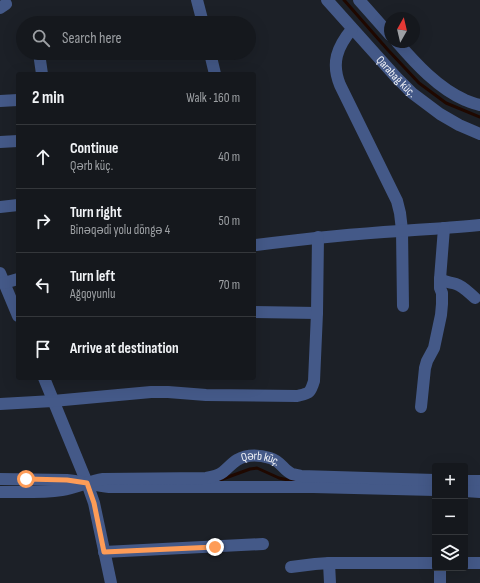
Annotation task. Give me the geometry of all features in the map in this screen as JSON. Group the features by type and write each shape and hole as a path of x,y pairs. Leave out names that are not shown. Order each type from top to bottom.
{"street":[{"path":"197,0 201,16"},
{"name":"Qarabağ küç.","path":"327,0 412,93 440,114 459,125 480,134"},
{"path":"360,0 384,28"},
{"path":"352,29 346,37 336,57 336,76 397,201 402,230 403,306"},
{"path":"403,48 422,69 443,87 465,100 480,105"},
{"path":"40,60 42,72"},
{"path":"212,60 215,72"},
{"path":"0,100 16,100"},
{"path":"0,142 16,141"},
{"path":"0,207 16,205"},
{"path":"256,245 318,237 480,225"},
{"path":"421,407 425,368 434,348 441,315 442,293 440,288 440,279 444,228"},
{"path":"0,404 53,401 151,392 211,395 297,396 307,394 312,389 314,381 318,237"},
{"path":"16,279 2,278 16,311"},
{"path":"440,279 447,283 461,286 475,298"},
{"path":"256,312 317,313"},
{"path":"45,380 94,503 111,583"},
{"name":"Qərb küç.","path":"0,492 43,492 61,490 103,479 206,478 223,472 237,460 254,455 272,458 281,464 286,470 301,476 432,480"},
{"name":"Qərb küç.","path":"0,479 67,480 109,487 313,487 432,490"},
{"path":"468,481 480,481"},
{"path":"468,491 480,492"},
{"path":"104,552 263,544"},
{"path":"291,567 329,563 432,562"},
{"path":"329,563 330,583"},
{"path":"468,563 480,563"},
{"path":"440,571 440,583"}],"waterway":[{"path":"344,0 419,83 446,103 480,117"},
{"path":"220,480 250,469 257,468 279,478 297,481"}],"route":[{"path":"26,479 67,480 87,483 94,503 104,552 215,547"}]}
